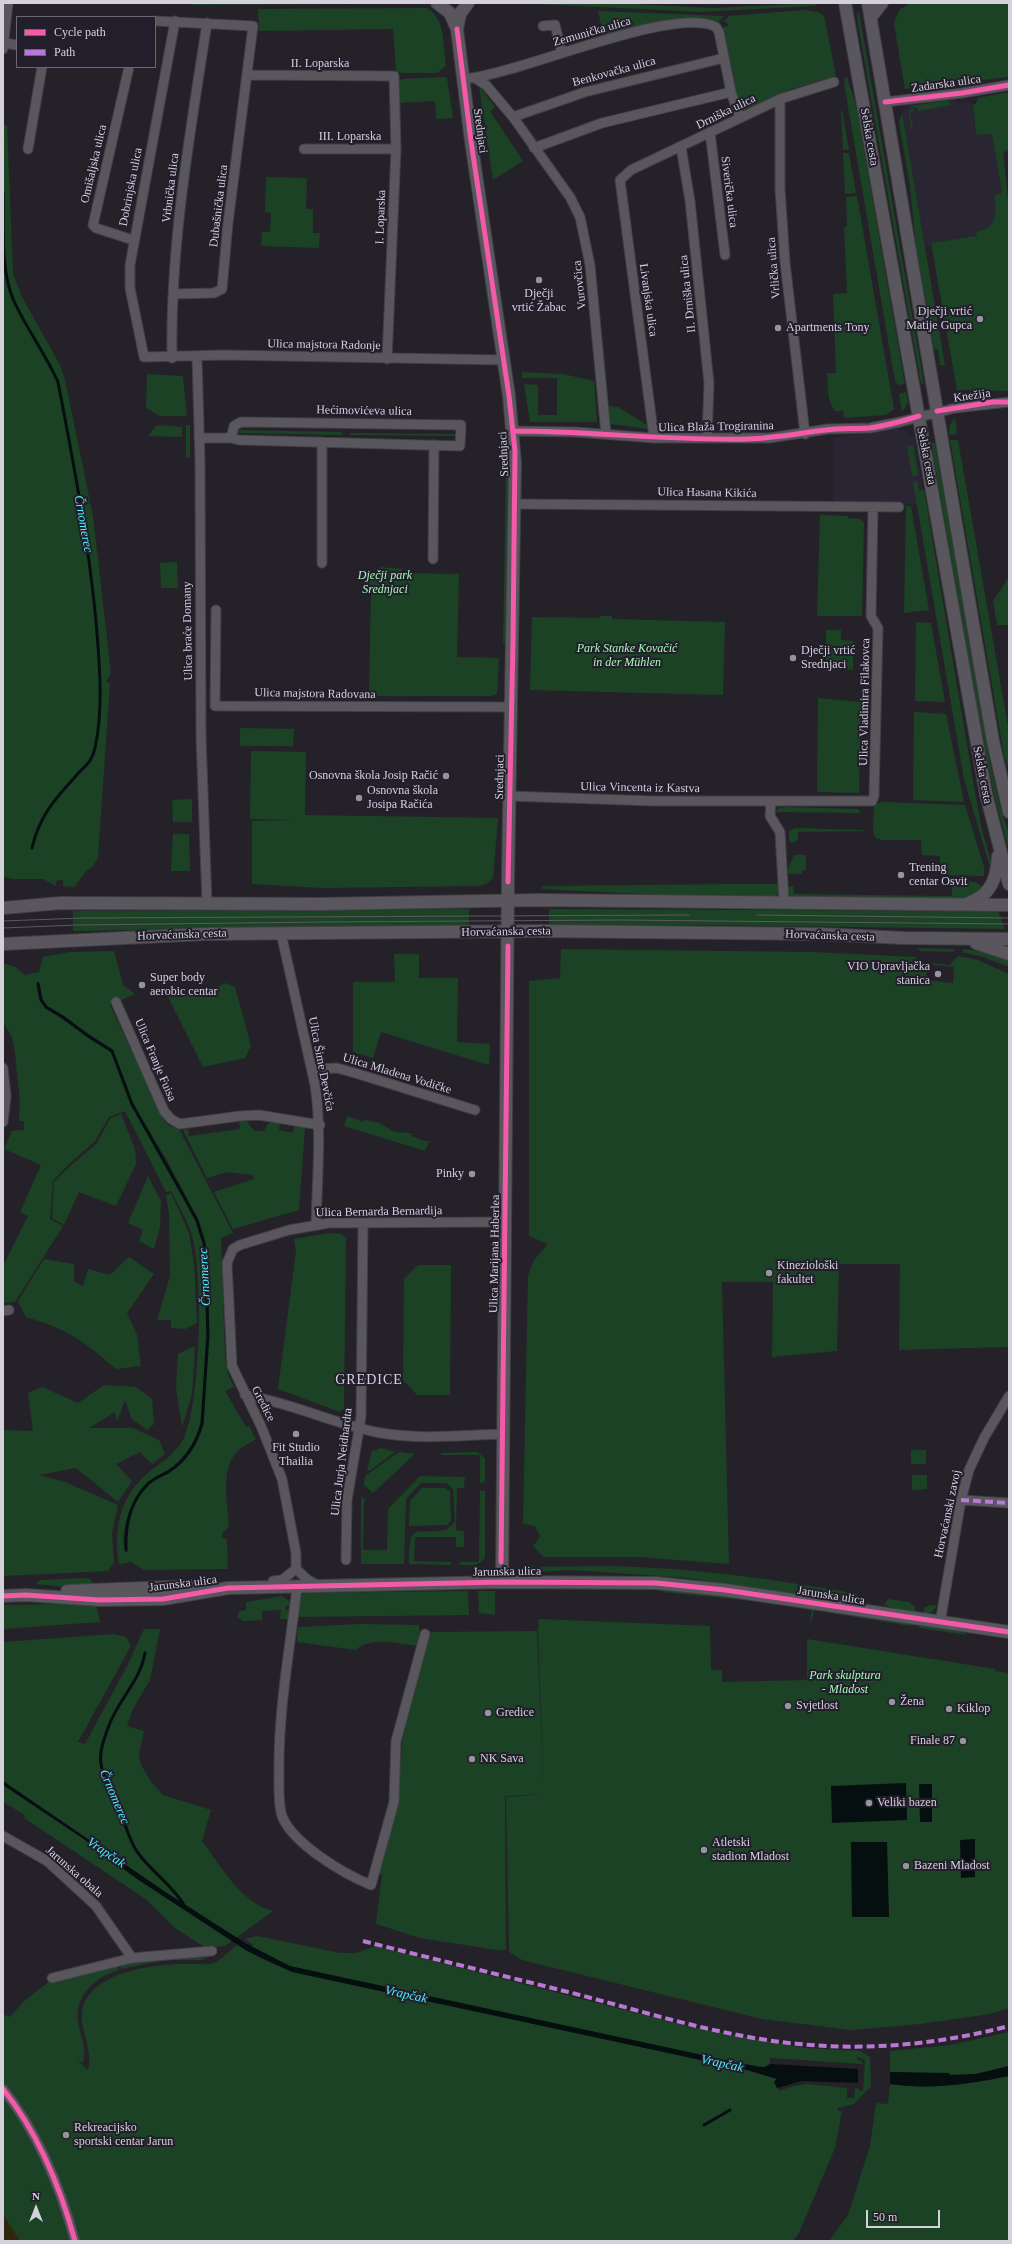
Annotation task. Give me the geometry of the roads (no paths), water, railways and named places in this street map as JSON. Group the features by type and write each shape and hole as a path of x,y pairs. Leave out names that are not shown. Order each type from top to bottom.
{"street":[{"path":"8,3 4,46 16,45"},
{"path":"437,3 450,13 457,29"},
{"path":"457,29 460,14 468,3"},
{"name":"Selska cesta","path":"868,3 977,651 1009,812"},
{"path":"871,17 882,3"},
{"name":"Selska cesta","path":"843,5 919,416 976,742 998,850 1009,884"},
{"path":"156,21 253,26 247,75"},
{"name":"Dobrinjska ulica","path":"144,357 130,288 133,240 175,21"},
{"name":"Zemunička ulica","path":"469,78 673,24 704,22 716,27 724,58"},
{"name":"Vrbnička ulica","path":"172,358 173,294 181,187 207,23"},
{"path":"543,26 555,25 562,53"},
{"name":"Srednjaci","path":"457,29 469,78 465,102 513,431 515,504 509,796 508,932"},
{"path":"724,58 731,92 740,118"},
{"name":"Benkovačka ulica","path":"513,117 592,90 724,58"},
{"path":"28,150 42,68"},
{"name":"Omišaljska ulica","path":"129,68 93,225 96,228 133,240"},
{"name":"II. Loparska","path":"247,75 394,76"},
{"name":"Dubašnička ulica","path":"173,294 214,293 222,289 228,223 247,75"},
{"name":"I. Loparska","path":"387,359 396,149 394,76"},
{"name":"Vurovčica","path":"469,78 486,85 513,117 574,204 586,241 595,312 606,434"},
{"name":"Drniška ulica","path":"631,170 780,99 834,82"},
{"name":"Zadarska ulica","path":"885,102 962,93 1009,85"},
{"path":"534,148 602,123 731,92"},
{"name":"Vrlička ulica","path":"780,99 780,197 790,311 805,434"},
{"name":"Siverička ulica","path":"710,132 725,255"},
{"name":"II. Drniška ulica","path":"681,147 691,216 710,383 707,438"},
{"name":"III. Loparska","path":"304,149 396,149"},
{"name":"Livanjska ulica","path":"631,170 620,180 620,190 637,304 654,438"},
{"name":"Ulica majstora Radonje","path":"144,357 172,358 225,355 503,360"},
{"name":"Ulica braće Domany","path":"197,357 200,438 201,736 207,904"},
{"name":"Knežija","path":"919,416 937,411 993,402 1009,402"},
{"name":"Ulica Blaža Trogiranina","path":"513,431 606,434 654,438 749,439 805,434 828,429 870,428 900,422 919,416"},
{"name":"Hećimovićeva ulica","path":"200,438 460,446 460,424 241,422 234,426 231,438"},
{"path":"322,442 322,563"},
{"path":"432,559 434,445"},
{"name":"Ulica Hasana Kikića","path":"515,504 899,507"},
{"name":"Ulica Vladimira Filakovca","path":"868,801 872,801 874,796 877,725 878,626 873,621 871,616 873,507"},
{"name":"Ulica majstora Radovana","path":"216,610 216,706 511,707"},
{"name":"Ulica Vincenta iz Kastva","path":"509,796 622,800 868,801"},
{"path":"771,801 770,816 778,828 782,849 784,902"},
{"path":"966,904 979,899 990,888 996,874 998,850"},
{"path":"3,908 61,903 207,904 508,901 784,902 1009,905"},
{"name":"Horvaćanska cesta","path":"3,944 95,938 281,933 508,932 820,934 1009,940"},
{"name":"Ulica Marijana Haberlea","path":"502,1582 508,932"},
{"name":"Ulica Šime Devčića","path":"281,933 312,1069 320,1125 316,1225"},
{"path":"962,939 1009,954"},
{"name":"Ulica Franje Fuisa","path":"116,1002 164,1111 171,1119 180,1124 240,1116 259,1116 320,1125"},
{"path":"3,1068 6,1096 3,1122"},
{"name":"Ulica Mladena Vodičke","path":"312,1069 337,1068 355,1072 475,1110"},
{"name":"Ulica Bernarda Bernardija","path":"233,1249 240,1244 316,1225 363,1223 505,1222"},
{"name":"Ulica Jurja Neidhardta","path":"346,1560 347,1500 360,1428 362,1377 363,1223"},
{"name":"Gredice","path":"233,1249 227,1263 230,1354 236,1378 261,1426 282,1479 296,1553 296,1569"},
{"path":"245,1395 273,1400 360,1428 410,1436 503,1434"},
{"name":"Horvaćanski zavoj","path":"940,1623 961,1500 969,1470 984,1438 1009,1396"},
{"path":"961,1500 1009,1503"},
{"path":"273,1581 289,1576 296,1569 308,1580 321,1587"},
{"name":"Jarunska ulica","path":"3,1591 40,1588 64,1591 176,1588 219,1582 273,1581 297,1587"},
{"name":"Jarunska ulica","path":"3,1596 26,1595 100,1600 163,1599 228,1588 502,1582 656,1583 726,1590 940,1623 1009,1632"},
{"path":"297,1587 279,1742 279,1785 282,1816 295,1836 310,1849 350,1876 371,1886 394,1802 396,1741 425,1634"},
{"name":"Jarunska obala","path":"3,1836 47,1861 96,1906 132,1958"},
{"path":"52,1978 132,1958 212,1951"},
{"path":"3,2089 17,2106 44,2154 66,2206 76,2241"}],"water":[{"name":"Vrapčak","path":"3,1781 167,1893 247,1944 290,1966 758,2067 765,2067 770,2064 858,2069 858,2083 802,2081 777,2088 774,2082 777,2079 747,2070 292,1972 247,1951 137,1879 85,1840 3,1785"},
{"name":"Veliki bazen","path":"906,1783 907,1820 832,1823 831,1786"},
{"path":"919,1784 932,1784 932,1822 920,1822"},
{"path":"975,1839 975,1877 961,1878 960,1840"},
{"path":"851,1842 887,1842 889,1917 852,1917"},
{"path":"1009,2066 1009,2076 980,2081 935,2086 905,2086 890,2084 890,2072 949,2073 950,2075 976,2074"}],"waterway":[{"name":"Črnomerec","path":"3,193 4,260 9,287 18,310 58,382 76,476 86,539 94,602 100,676 98,734 94,753 87,764 60,793 48,810 39,827 32,848"},
{"name":"Črnomerec","path":"38,984 41,1000 46,1007 112,1051 132,1104 197,1220 204,1243 208,1336 202,1423 194,1444 180,1463 149,1483 136,1499 130,1515 126,1533 126,1550"},
{"name":"Črnomerec","path":"145,1653 138,1673 112,1718 108,1728 101,1750 101,1764 104,1776 118,1805 135,1848 144,1860 174,1891 184,1905"},
{"path":"704,2125 730,2110"}],"tram line":[{"path":"3,921 83,918 689,915"},
{"path":"757,915 1009,918"},
{"path":"3,928 77,925 620,920 1009,924"}],"place":[{"name":"Dječji vrtić Žabac","path":"539,280"},
{"name":"Dječji vrtić Matije Gupca","path":"980,319"},
{"name":"Apartments Tony","path":"778,328"},
{"name":"Dječji vrtić Srednjaci","path":"793,658"},
{"name":"Osnovna škola Josip Račić","path":"446,776"},
{"name":"Osnovna škola Josipa Račića","path":"359,798"},
{"name":"Trening centar Osvit","path":"901,875"},
{"name":"VIO Upravljačka stanica","path":"938,974"},
{"name":"Super body aerobic centar","path":"142,985"},
{"name":"Pinky","path":"472,1174"},
{"name":"Kineziološki fakultet","path":"769,1273"},
{"name":"Fit Studio Thailia","path":"296,1434"},
{"name":"Žena","path":"892,1702"},
{"name":"Svjetlost","path":"788,1706"},
{"name":"Kiklop","path":"949,1709"},
{"name":"Gredice","path":"488,1713"},
{"name":"Finale 87","path":"963,1741"},
{"name":"NK Sava","path":"472,1759"},
{"name":"Veliki bazen","path":"869,1803"},
{"name":"Atletski stadion Mladost","path":"704,1850"},
{"name":"Bazeni Mladost","path":"906,1866"},
{"name":"Rekreacijsko sportski centar Jarun","path":"66,2135"}],"district":[{"name":"GREDICE","path":"369,1380"}],"park label":[{"name":"Dječji park Srednjaci","path":"385,583"},
{"name":"Park Stanke Kovačić in der Mühlen","path":"627,656"},
{"name":"Park skulptura - Mladost","path":"845,1683"}]}
